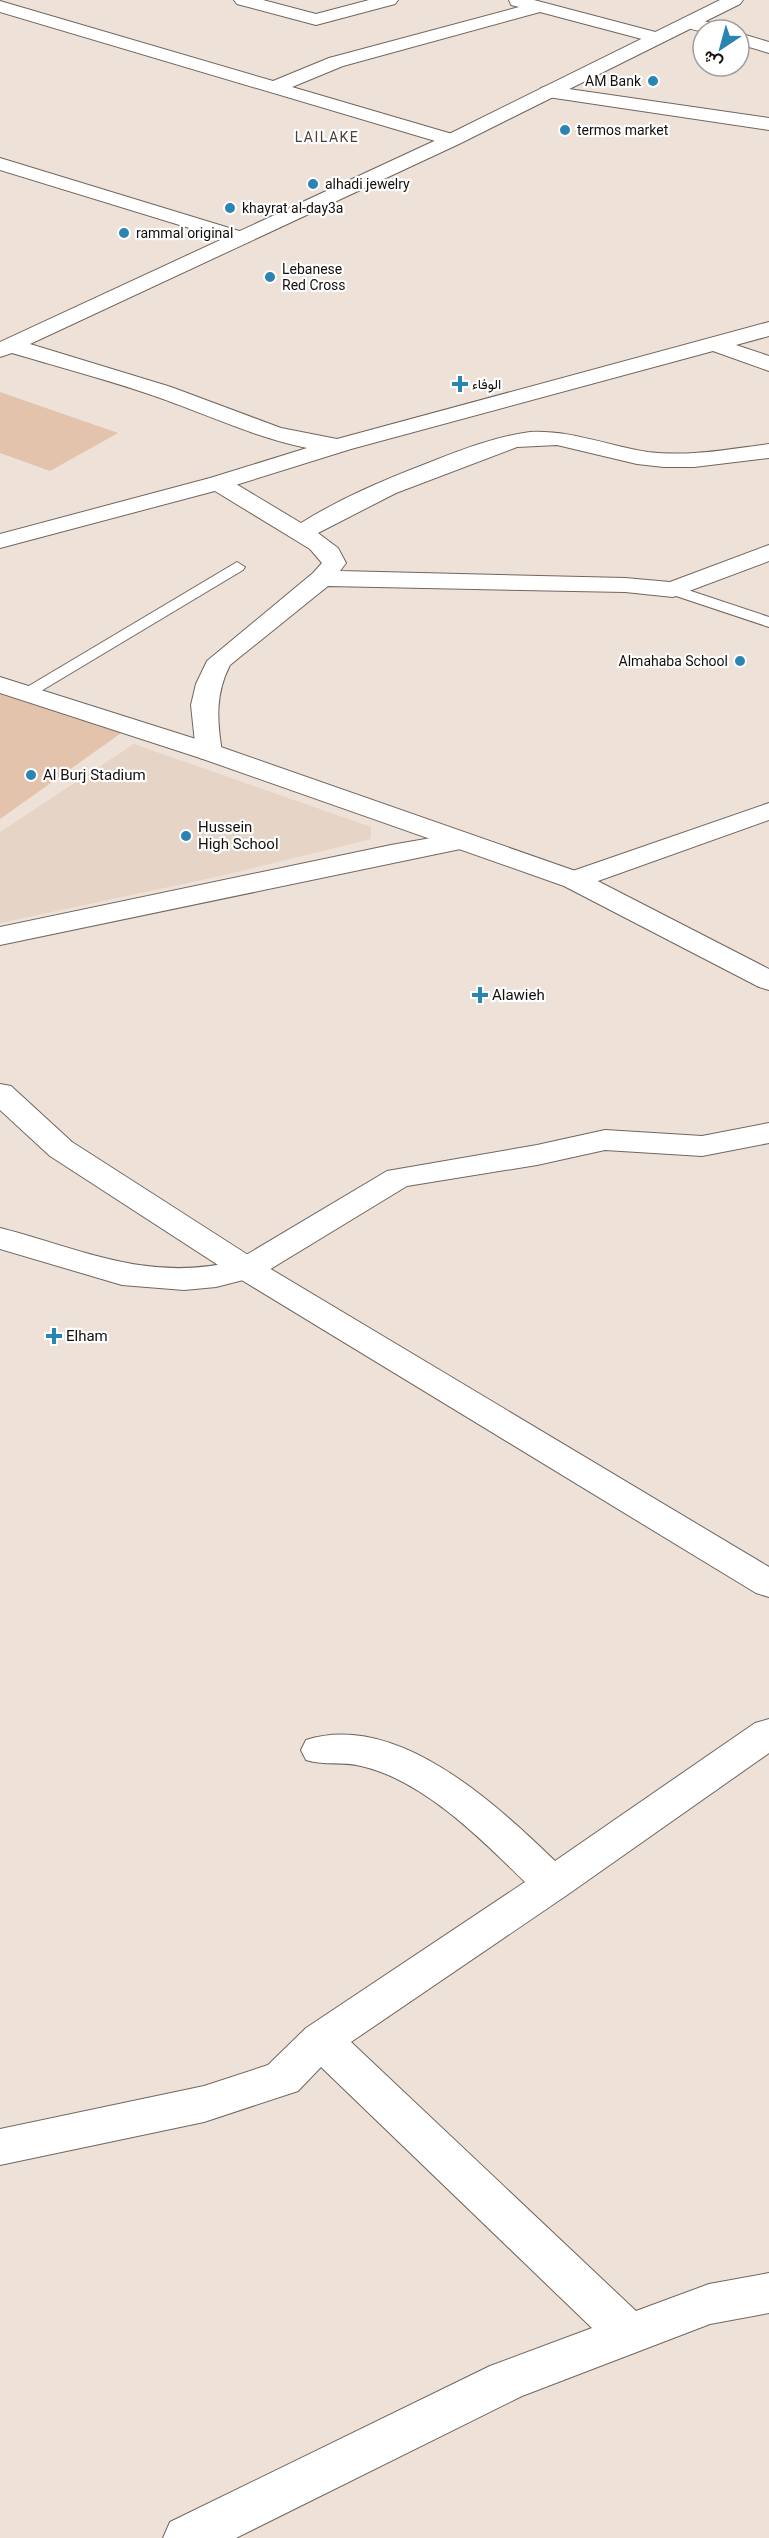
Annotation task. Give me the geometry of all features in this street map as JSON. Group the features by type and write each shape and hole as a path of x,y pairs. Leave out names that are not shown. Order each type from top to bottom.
{"street":[{"path":"243,0 316,20 389,0"},
{"path":"513,0 536,8 657,38"},
{"path":"700,18 734,0"},
{"path":"7,4 273,88 452,140"},
{"path":"273,88 336,62 536,8"},
{"path":"3,345 242,238 452,140 691,22"},
{"path":"751,42 769,48"},
{"path":"548,92 769,124"},
{"path":"0,164 242,238"},
{"path":"0,541 218,483 343,444 769,329"},
{"path":"714,344 769,364"},
{"path":"3,345 187,399 270,433 303,441 343,444"},
{"path":"302,533 329,515 380,490 500,444 528,439 567,440 636,457 663,460 769,451"},
{"path":"209,752 203,714 204,697 209,679 220,661 322,578 334,564 329,553 302,533 218,483"},
{"path":"322,578 625,585 673,590 769,552"},
{"path":"12,689 209,752 574,880 769,981"},
{"path":"574,880 769,810"},
{"path":"0,936 391,853 460,841"},
{"path":"0,1093 62,1149 246,1269 769,1584"},
{"path":"0,1238 80,1266 131,1276 178,1281 223,1276 246,1269 398,1178 537,1155 605,1140 702,1146 769,1133"},
{"path":"0,2147 204,2104 283,2078 321,2040 553,1884 769,1733"},
{"path":"320,1750 363,1751 396,1763 431,1782 478,1811 553,1884"},
{"path":"321,2040 629,2334"},
{"path":"188,2538 506,2381 709,2304 769,2293"}],"lane":[{"path":"12,689 237,567"},
{"path":"673,590 769,622"}],"shaded area":[{"path":"0,392 118,433 50,471 0,453"},
{"name":"Al Burj Stadium","path":"0,690 124,731 0,819"},
{"name":"Hussein High School","path":"134,744 371,827 371,839 225,875 0,923 0,832"}],"place":[{"name":"AM Bank","path":"653,81"},
{"name":"termos market","path":"565,130"},
{"name":"alhadi jewelry","path":"313,184"},
{"name":"khayrat al-day3a","path":"230,208"},
{"name":"rammal original","path":"124,233"},
{"name":"Lebanese Red Cross","path":"270,277"},
{"name":"الوفاء","path":"460,384"},
{"name":"Almahaba School","path":"740,661"},
{"name":"Al Burj Stadium","path":"31,775"},
{"name":"Hussein High School","path":"186,836"},
{"name":"Alawieh","path":"480,995"},
{"name":"Elham","path":"54,1336"}],"district":[{"name":"LAILAKE","path":"327,137"}]}
